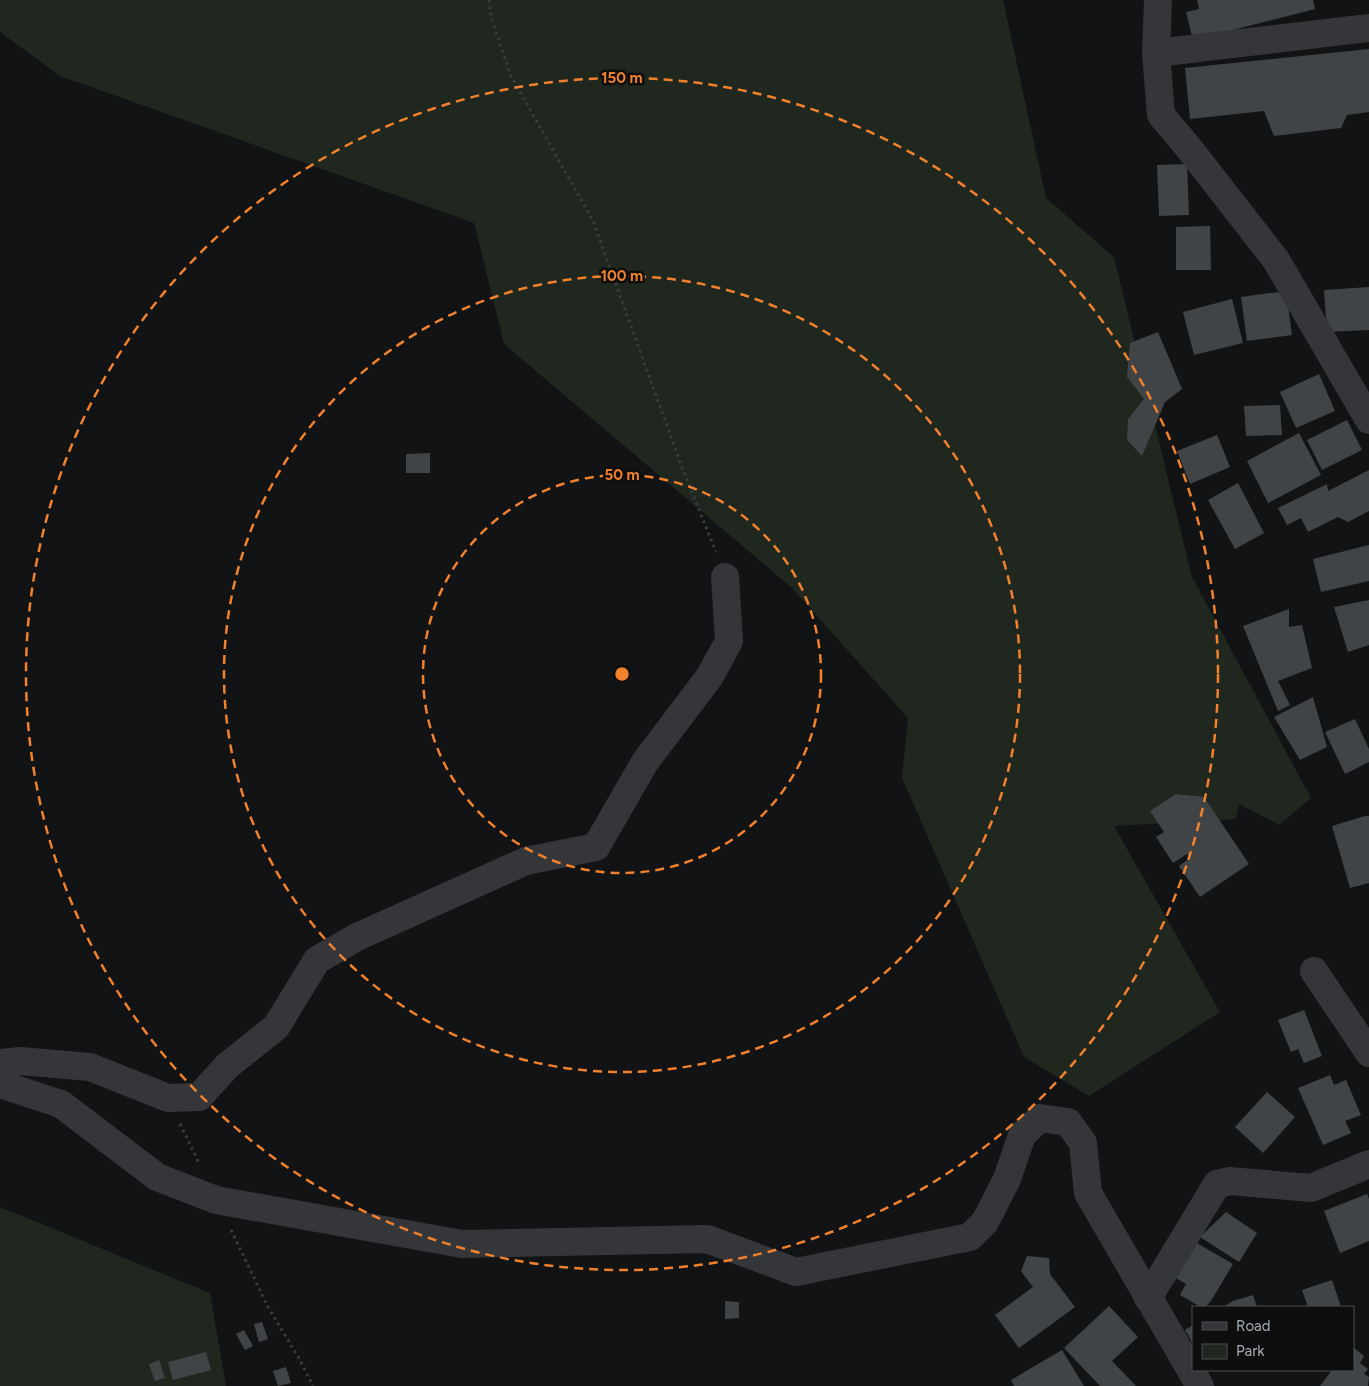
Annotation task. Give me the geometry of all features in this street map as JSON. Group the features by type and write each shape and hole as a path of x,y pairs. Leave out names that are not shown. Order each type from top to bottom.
{"street":[{"path":"1158,0 1156,53 1161,115 1276,260 1369,420"},
{"path":"1156,53 1369,28"},
{"path":"0,1063 20,1061 90,1068 168,1098 199,1097 227,1066 276,1027 317,960 357,938 526,861 596,848 645,762 710,676 729,642 726,577"},
{"path":"1314,970 1369,1053"},
{"path":"0,1084 61,1104 158,1177 216,1200 462,1244 707,1239 796,1272 970,1237 985,1222 1007,1179 1022,1135 1040,1118 1068,1122 1083,1143 1088,1193 1200,1386"},
{"path":"1148,1298 1217,1184 1230,1181 1311,1188 1369,1164"}],"path":[{"path":"489,0 491,16 510,74 593,221 683,470 726,577"},
{"path":"168,1098 268,1307 300,1360 313,1386"}],"green space":[{"path":"0,0 1003,0 1046,198 1114,257 1192,577 1311,798 1279,825 1239,804 1236,819 1114,826 1220,1012 1089,1096 1024,1057 902,778 908,718 792,588 504,344 474,223 60,76 0,32"},
{"path":"0,1207 210,1293 226,1386 0,1386"}],"building":[{"path":"1197,0 1313,0 1315,9 1193,40 1186,12 1199,9"},
{"path":"1369,49 1369,112 1347,115 1341,128 1274,136 1264,111 1190,119 1185,68"},
{"path":"1187,164 1189,215 1159,216 1157,165"},
{"path":"1210,226 1211,270 1176,270 1176,227"},
{"path":"1369,287 1369,330 1327,332 1324,290"},
{"path":"1286,291 1292,335 1247,341 1241,297"},
{"path":"1232,299 1243,343 1194,355 1183,312"},
{"path":"1158,332 1182,389 1165,402 1142,456 1127,440 1128,419 1144,399 1127,377 1130,343"},
{"path":"1319,374 1335,411 1296,428 1280,392"},
{"path":"1280,405 1282,435 1246,436 1244,406"},
{"path":"1347,420 1362,450 1322,470 1307,440"},
{"path":"1299,433 1321,475 1268,503 1247,461"},
{"path":"1217,435 1230,467 1190,484 1177,451"},
{"path":"430,453 430,473 406,473 406,454"},
{"path":"1369,470 1369,511 1348,522 1338,517 1308,532 1301,518 1287,525 1278,508 1327,484 1328,491"},
{"path":"1238,483 1264,533 1235,549 1208,500"},
{"path":"1369,545 1369,581 1321,592 1313,559"},
{"path":"1369,600 1369,645 1348,652 1334,607"},
{"path":"1289,609 1289,627 1302,625 1312,668 1278,681 1290,705 1278,711 1243,626"},
{"path":"1313,697 1327,747 1300,760 1274,717"},
{"path":"1355,719 1369,749 1369,762 1345,774 1325,732"},
{"path":"1176,794 1204,797 1249,864 1200,897 1179,866 1190,858 1187,854 1173,863 1156,837 1164,832 1150,811"},
{"path":"1369,816 1369,883 1350,888 1332,826"},
{"path":"1304,1010 1322,1056 1304,1063 1298,1049 1291,1052 1278,1020"},
{"path":"1330,1075 1334,1085 1346,1080 1361,1115 1345,1121 1351,1133 1323,1145 1298,1088"},
{"path":"1267,1092 1295,1117 1263,1153 1235,1127"},
{"path":"1367,1194 1369,1199 1369,1241 1340,1253 1324,1211"},
{"path":"1226,1212 1257,1233 1239,1262 1200,1237"},
{"path":"1195,1242 1233,1264 1211,1301 1206,1306 1199,1306 1180,1295 1186,1284 1174,1277"},
{"path":"1027,1256 1049,1258 1050,1274 1075,1307 1019,1348 995,1315 1033,1287 1021,1271"},
{"path":"1332,1280 1341,1306 1308,1306 1302,1290"},
{"path":"1253,1295 1257,1306 1225,1306 1233,1301"},
{"path":"725,1301 739,1302 739,1318 725,1319"},
{"path":"1109,1306 1138,1337 1112,1361 1136,1386 1100,1386 1064,1348"},
{"path":"262,1322 268,1339 259,1342 254,1324"},
{"path":"1192,1326 1192,1342 1185,1330"},
{"path":"244,1330 253,1346 245,1350 236,1334"},
{"path":"1354,1348 1364,1356 1360,1363 1368,1369 1364,1374 1369,1377 1368,1386 1320,1386 1331,1371 1354,1371"},
{"path":"1062,1350 1084,1386 1014,1386 1011,1380"},
{"path":"206,1352 211,1370 173,1380 168,1362"},
{"path":"159,1360 165,1378 155,1381 149,1364"},
{"path":"286,1367 291,1383 278,1386 273,1371"}]}
